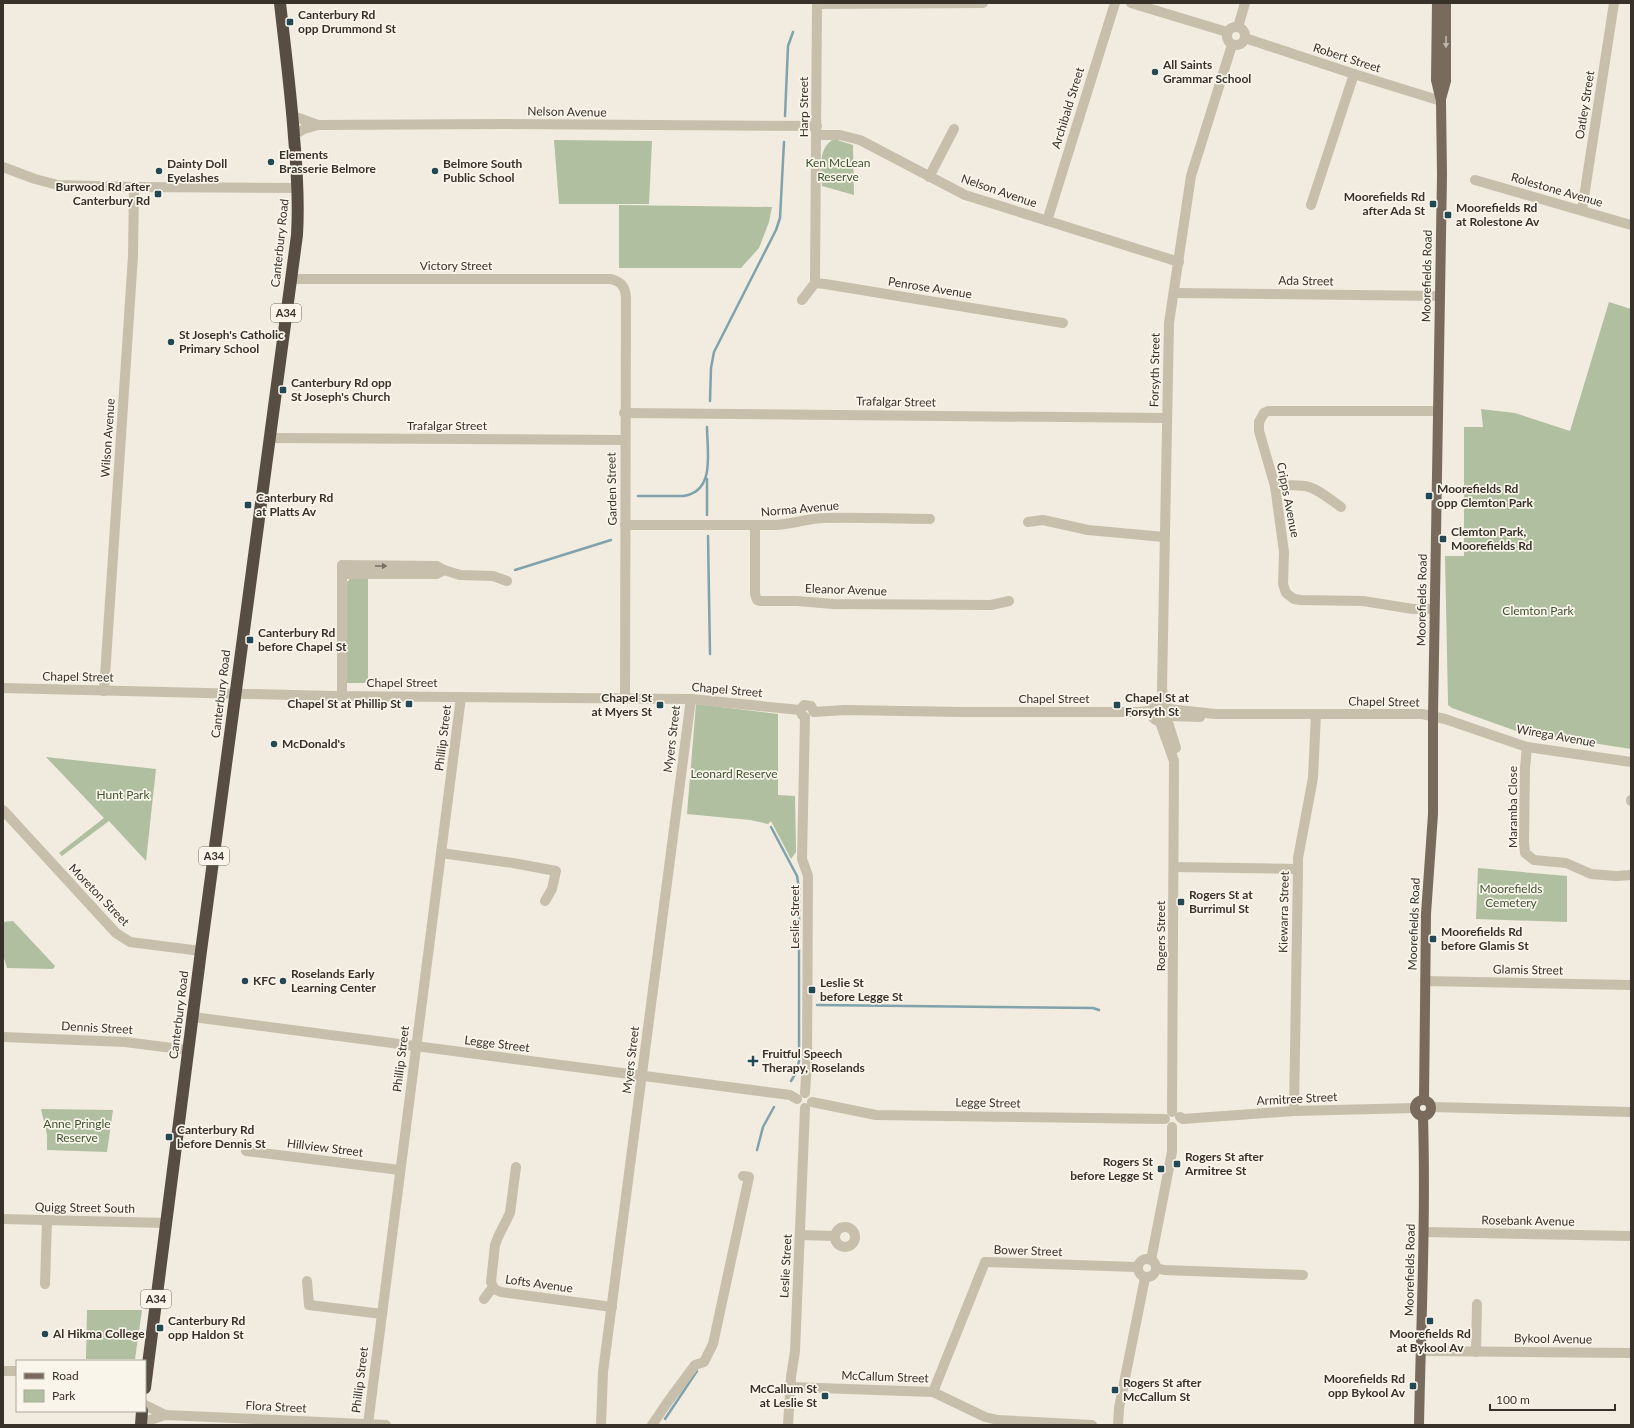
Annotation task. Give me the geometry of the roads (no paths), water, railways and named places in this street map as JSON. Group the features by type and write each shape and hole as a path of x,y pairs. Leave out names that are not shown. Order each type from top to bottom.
{"highway":[{"name":"Canterbury Road","path":"146,1374 299,209 294,135 280,3"}],"main road":[{"name":"Moorefields Road","path":"1427,1104 1425,981 1426,914 1433,814 1432,716 1442,175 1441,100 1436,80 1437,3"},
{"name":"Moorefields Road","path":"1441,100 1446,81 1446,3"},
{"path":"1419,1102 1427,1104 1428,1114 1423,1116 1417,1113 1415,1108 1419,1102"},
{"name":"Moorefields Road","path":"1419,1425 1422,1351 1425,1173 1423,1116"}],"street":[{"path":"817,3 983,3"},
{"name":"Harp Street","path":"815,283 817,3"},
{"name":"Archibald Street","path":"1047,221 1115,3"},
{"path":"1131,3 1227,32"},
{"path":"1238,27 1245,3"},
{"name":"Oatley Street","path":"1582,210 1614,3"},
{"path":"1238,27 1245,32 1245,38 1241,44 1232,45 1228,41 1227,32 1232,28 1238,27"},
{"name":"Robert Street","path":"1245,38 1354,74 1441,100"},
{"name":"Forsyth Street","path":"1166,714 1162,689 1169,323 1191,176 1232,45"},
{"path":"1311,205 1354,74"},
{"name":"Nelson Avenue","path":"292,116 318,125"},
{"name":"Nelson Avenue","path":"294,135 304,129 318,125 501,124 817,131 860,140 965,195 1179,262"},
{"path":"929,176 954,129"},
{"path":"3,167 34,179 58,185 298,188"},
{"name":"Rolestone Avenue","path":"1475,180 1631,225"},
{"name":"Wilson Avenue","path":"104,691 133,256 134,187"},
{"name":"Victory Street","path":"291,279 611,279 620,282"},
{"name":"Garden Street","path":"620,282 624,286 626,297 624,413 625,698"},
{"path":"802,300 815,283"},
{"name":"Penrose Avenue","path":"815,283 1063,323"},
{"name":"Ada Street","path":"1174,293 1439,296"},
{"name":"Cripps Avenue","path":"1434,609 1409,608 1363,601 1301,600 1290,597 1286,593 1283,584 1284,552 1275,486 1259,430 1260,418 1266,411 1438,411"},
{"name":"Trafalgar Street","path":"624,413 1167,418"},
{"name":"Trafalgar Street","path":"269,438 624,440"},
{"path":"1275,486 1307,485 1320,491 1341,507"},
{"name":"Norma Avenue","path":"625,525 785,525 806,520 825,518 930,519"},
{"path":"1028,522 1043,520 1088,530 1164,537"},
{"name":"Eleanor Avenue","path":"755,525 755,594 757,600 760,601 797,601 833,604 991,605 1009,601"},
{"path":"342,696 342,570 437,574 444,570 460,575 493,576 507,581"},
{"name":"Chapel Street","path":"3,688 342,696 691,699 803,714 804,705 809,704 813,707 814,712 845,710 962,712 1150,711"},
{"name":"Phillip Street","path":"368,1424 461,697"},
{"name":"Myers Street","path":"601,1425 603,1372 691,699"},
{"path":"1155,704 1166,714 1153,719 1150,711 1155,704"},
{"name":"Leslie Street","path":"801,1096 807,1063 808,876 802,859 803,714"},
{"name":"Chapel Street","path":"1166,714 1419,714 1432,716"},
{"name":"Chapel Street","path":"1166,714 1192,718"},
{"name":"Rogers Street","path":"1166,714 1174,739 1176,752 1174,761"},
{"name":"Rogers Street","path":"1166,714 1174,761 1176,1114"},
{"name":"Chapel Street","path":"1174,739 1176,724 1181,720 1216,714"},
{"name":"Kiewarra Street","path":"1294,1112 1298,858 1313,778 1316,714"},
{"name":"Wirega Avenue","path":"1432,716 1527,747 1631,762"},
{"name":"Maramba Close","path":"1527,747 1524,776 1525,853 1534,860 1566,863 1591,874 1616,876 1631,875"},
{"name":"Moreton Street","path":"3,810 116,933 123,938 134,942 201,951"},
{"path":"441,853 513,863 556,871 552,889 545,901"},
{"path":"1174,867 1298,869"},
{"name":"Glamis Street","path":"1425,981 1631,985"},
{"name":"Legge Street","path":"193,1017 801,1096"},
{"name":"Dennis Street","path":"3,1037 125,1042 188,1050"},
{"path":"801,1096 812,1097 809,1105"},
{"path":"1427,1104 1631,1112"},
{"name":"Leslie Street","path":"788,1425 790,1387 795,1351 800,1235 809,1105"},
{"name":"Legge Street","path":"809,1105 876,1115 1165,1119"},
{"name":"Armitree Street","path":"1176,1114 1183,1119 1294,1112 1415,1108"},
{"path":"1176,1114 1179,1124 1172,1127 1168,1126 1165,1119 1166,1115 1176,1114"},
{"path":"1145,1278 1152,1276 1172,1152 1172,1127"},
{"name":"Hillview Street","path":"246,1150 400,1170"},
{"name":"Lofts Avenue","path":"516,1167 510,1212 495,1245 491,1282 493,1288 501,1292 612,1307"},
{"path":"652,1425 668,1400 695,1365 704,1362 713,1344 749,1177 743,1176"},
{"name":"Quigg Street South","path":"3,1219 166,1224"},
{"path":"46,1284 47,1220"},
{"name":"Rosebank Avenue","path":"1424,1232 1631,1236"},
{"path":"800,1235 835,1236"},
{"path":"1145,1278 1138,1273 1137,1268 1142,1260 1164,1270 1303,1275"},
{"name":"Bower Street","path":"933,1392 985,1262 1137,1268"},
{"path":"1118,1425 1119,1408 1145,1278"},
{"path":"307,1281 309,1304 382,1314"},
{"path":"484,1299 493,1288"},
{"path":"1476,1352 1477,1304"},
{"name":"Bykool Avenue","path":"1422,1351 1631,1353"},
{"path":"3,1371 16,1371"},
{"name":"McCallum Street","path":"790,1387 933,1392 992,1419 1002,1421 1092,1425"},
{"name":"Flora Street","path":"146,1406 165,1415"},
{"name":"Flora Street","path":"141,1420 165,1415 386,1425"}],"waterway":[{"path":"785,116 788,46 793,32"},
{"path":"710,401 711,368 714,352 776,230 780,218 784,142"},
{"path":"638,496 683,496 694,493 701,487 705,479 707,469 707,427"},
{"path":"707,479 707,515"},
{"path":"708,536 710,654"},
{"path":"515,570 611,540"},
{"path":"771,827 797,876 799,888 799,1061 797,1071 791,1081"},
{"path":"817,1005 1093,1008 1099,1010"},
{"path":"757,1150 763,1127 774,1107"},
{"path":"665,1419 697,1371"}],"place":[{"name":"Canterbury Rd opp Drummond St","path":"290,22"},
{"name":"All Saints Grammar School","path":"1155,72"},
{"name":"Elements Brasserie Belmore","path":"271,162"},
{"name":"Dainty Doll Eyelashes","path":"159,171"},
{"name":"Belmore South Public School","path":"435,171"},
{"name":"Burwood Rd after Canterbury Rd","path":"158,194"},
{"name":"Moorefields Rd after Ada St","path":"1433,204"},
{"name":"Moorefields Rd at Rolestone Av","path":"1448,215"},
{"name":"St Joseph's Catholic Primary School","path":"171,342"},
{"name":"Canterbury Rd opp St Joseph's Church","path":"283,390"},
{"name":"Moorefields Rd opp Clemton Park","path":"1429,496"},
{"name":"Canterbury Rd at Platts Av","path":"248,505"},
{"name":"Clemton Park, Moorefields Rd","path":"1443,539"},
{"name":"Canterbury Rd before Chapel St","path":"250,640"},
{"name":"Chapel St at Phillip St","path":"409,704"},
{"name":"Chapel St at Myers St","path":"660,705"},
{"name":"Chapel St at Forsyth St","path":"1117,705"},
{"name":"McDonald's","path":"274,744"},
{"name":"Rogers St at Burrimul St","path":"1181,902"},
{"name":"Moorefields Rd before Glamis St","path":"1433,939"},
{"name":"KFC","path":"245,981"},
{"name":"Roselands Early Learning Center","path":"283,981"},
{"name":"Leslie St before Legge St","path":"812,990"},
{"name":"Fruitful Speech Therapy, Roselands","path":"753,1061"},
{"name":"Canterbury Rd before Dennis St","path":"169,1137"},
{"name":"Rogers St after Armitree St","path":"1177,1164"},
{"name":"Rogers St before Legge St","path":"1161,1169"},
{"name":"Moorefields Rd at Bykool Av","path":"1430,1321"},
{"name":"Canterbury Rd opp Haldon St","path":"160,1328"},
{"name":"Al Hikma College","path":"45,1334"},
{"name":"Moorefields Rd opp Bykool Av","path":"1413,1386"},
{"name":"Rogers St after McCallum St","path":"1115,1390"},
{"name":"McCallum St at Leslie St","path":"825,1396"}],"park label":[{"name":"Ken McLean Reserve","path":"838,170"},
{"name":"Clemton Park","path":"1538,611"},
{"name":"Leonard Reserve","path":"734,774"},
{"name":"Hunt Park","path":"123,795"},
{"name":"Moorefields Cemetery","path":"1511,896"},
{"name":"Anne Pringle Reserve","path":"77,1131"}]}
